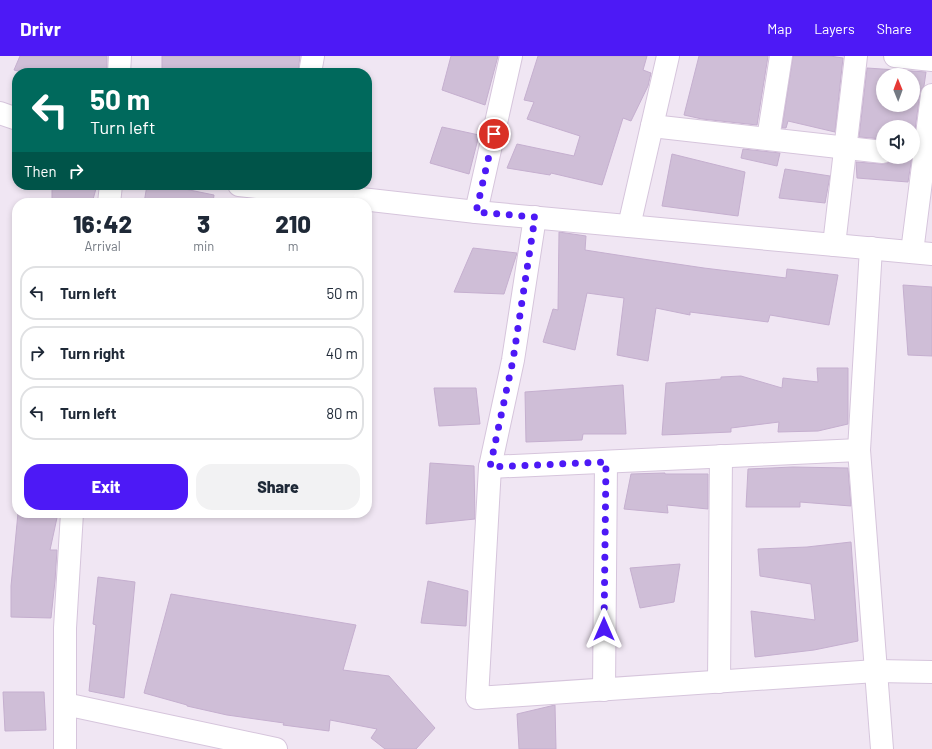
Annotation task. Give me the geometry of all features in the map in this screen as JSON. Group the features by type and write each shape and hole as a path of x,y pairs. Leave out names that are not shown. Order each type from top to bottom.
{"street":[{"path":"119,68 120,56"},
{"path":"311,68 313,56"},
{"path":"476,212 511,56"},
{"path":"629,226 668,56"},
{"path":"768,139 781,56"},
{"path":"834,245 856,56"},
{"path":"895,56 932,60"},
{"path":"372,198 476,212 922,253 923,156 932,95"},
{"path":"0,113 12,117"},
{"path":"652,126 876,151"},
{"path":"309,190 370,198"},
{"path":"535,217 513,360 490,467 477,698 876,671 932,672"},
{"path":"871,248 859,450 882,749"},
{"path":"490,467 859,450"},
{"path":"719,682 721,456"},
{"path":"604,690 606,462"},
{"path":"65,749 65,628 72,518"},
{"path":"65,704 276,749"}],"building":[{"path":"20,56 107,56 107,68 15,68"},
{"path":"162,56 300,56 299,68 162,68"},
{"path":"451,56 498,56 485,105 442,90"},
{"path":"538,56 647,56 643,70 651,73 648,86 631,121 623,118 602,185 551,173 550,175 507,168 517,144 574,156 580,136 527,119 534,102 524,100"},
{"path":"699,56 768,56 757,125 702,119 684,115"},
{"path":"793,56 830,56 843,58 835,132 788,121 786,128 782,128"},
{"path":"867,68 876,69 876,112 917,112 916,120 876,120 876,138 859,137"},
{"path":"920,72 926,72 924,86 920,93"},
{"path":"442,127 479,135 469,174 430,163"},
{"path":"743,149 780,153 777,166 741,158"},
{"path":"672,154 745,172 738,216 662,206"},
{"path":"856,162 876,164 911,164 908,182 857,178"},
{"path":"785,169 830,176 825,203 779,198"},
{"path":"52,190 96,190 93,198 52,198"},
{"path":"146,190 190,190 214,195 214,198 145,198"},
{"path":"559,232 586,236 585,250 643,259 786,278 787,269 838,275 829,325 770,315 768,322 690,312 690,315 656,308 648,361 617,355 624,298 587,293 575,350 543,342 553,309 558,310"},
{"path":"473,248 517,253 504,294 454,292"},
{"path":"903,285 932,287 932,356 908,355"},
{"path":"817,368 848,368 848,424 818,431 778,432 779,422 731,428 731,432 662,435 666,383 741,376 782,388 783,378 818,382"},
{"path":"623,385 626,434 583,434 582,440 526,442 525,392"},
{"path":"434,388 476,388 480,424 439,426"},
{"path":"430,463 474,466 475,519 426,524"},
{"path":"793,467 848,468 851,506 800,502 800,507 746,507 748,469"},
{"path":"631,474 708,474 708,509 667,505 668,513 624,509"},
{"path":"18,518 57,518 50,550 57,550 51,618 11,617 11,586"},
{"path":"851,542 858,641 814,650 755,657 751,611 815,620 811,584 760,576 758,549 807,547"},
{"path":"680,564 674,602 640,608 630,568"},
{"path":"98,577 135,582 124,698 89,691 96,625 93,624"},
{"path":"428,581 468,591 466,626 421,623"},
{"path":"171,594 356,625 343,670 389,676 435,728 416,749 385,749 371,738 377,729 330,720 329,731 283,725 284,723 227,715 187,706 144,693"},
{"path":"3,692 44,692 46,730 5,731"},
{"path":"555,705 556,749 519,749 517,714"}],"route":[{"path":"494,134 476,212 535,217 513,360 490,467 606,462 604,629"}]}
